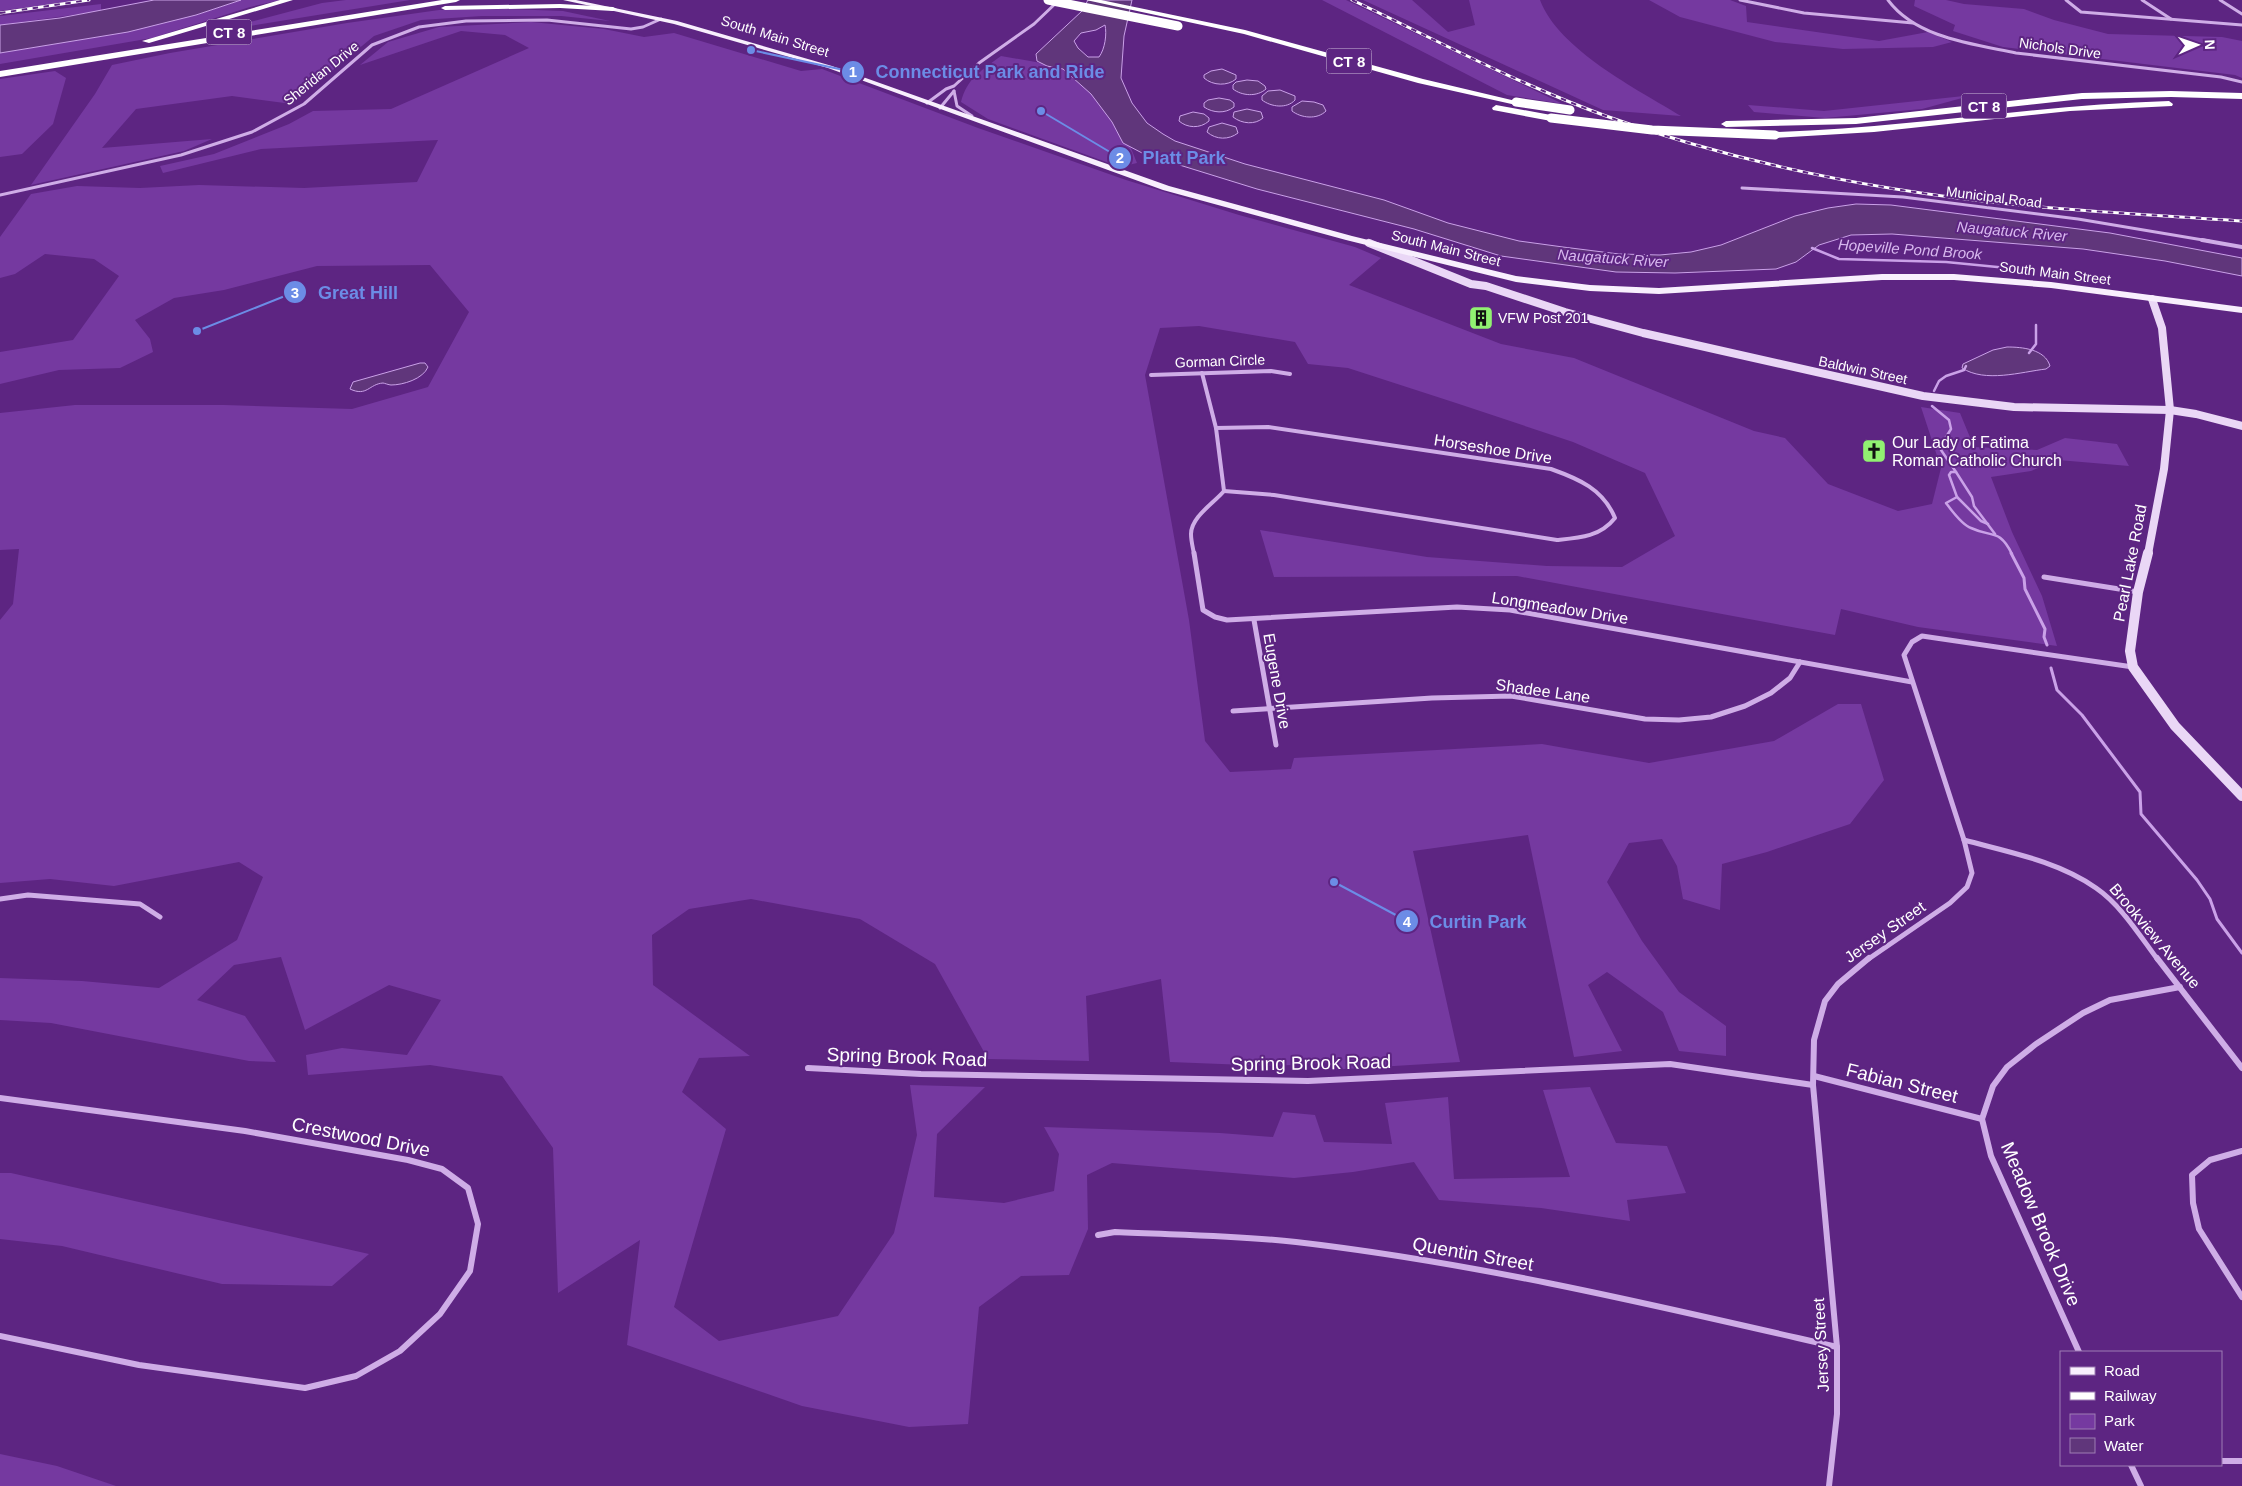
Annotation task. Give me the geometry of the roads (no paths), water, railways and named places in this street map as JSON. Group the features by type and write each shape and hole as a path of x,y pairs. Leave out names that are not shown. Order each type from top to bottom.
{"highway":[{"path":"28,65 152,40 289,0"},
{"name":"CT 8","path":"0,69 430,0"},
{"name":"CT 8","path":"0,74 456,0"},
{"path":"530,6 551,0"},
{"path":"596,0 599,4 613,9"},
{"name":"CT 8","path":"1048,0 1271,39 1428,83 1516,102 1635,118"},
{"name":"CT 8","path":"1090,0 1180,22 1337,67"},
{"path":"310,24 430,9 530,6 577,6 613,9"},
{"name":"CT 8","path":"1668,121 1726,124 1790,124 1856,121 2082,96 2170,94 2242,96"},
{"name":"CT 8","path":"1489,107 1551,118 1652,130 1775,135 1891,130 2042,110 2096,106 2183,104 2242,106"}],"main road":[{"name":"South Main Street","path":"571,0 675,22 797,56 1178,192 1481,272 1571,287 1653,291 1722,289 1877,277 1954,276 2032,283 2242,310"},
{"name":"Baldwin Street","path":"1369,243 1471,284 1486,286 1571,314 1644,333 1923,396 2014,407 2170,410 2196,414 2242,426"},
{"path":"1481,272 1486,286"},
{"name":"Pearl Lake Road","path":"2152,298 2162,328 2170,410 2164,470 2149,548 2138,592 2130,651 2133,667 2175,726 2242,796"}],"street":[{"path":"927,103 946,89 954,86 979,63 1034,24 1059,0"},
{"path":"1740,0 1809,13 1914,23"},
{"name":"Nichols Drive","path":"1888,0 1898,13 1914,23 1974,43 2016,53 2215,77 2242,82"},
{"path":"2066,0 2081,12 2242,25"},
{"path":"2142,0 2172,20"},
{"path":"2220,0 2242,14"},
{"path":"2236,10 2242,10"},
{"name":"Sheridan Drive","path":"0,195 181,155 252,132 304,104 372,45 414,29 466,21 541,20 631,29 643,27 660,19"},
{"path":"954,86 957,106 975,121"},
{"path":"940,108 954,91"},
{"name":"Municipal Road","path":"1742,188 1903,197 2078,219 2242,247"},
{"name":"Gorman Circle","path":"1151,375 1271,371 1290,374"},
{"path":"1202,373 1216,428 1224,491"},
{"name":"Horseshoe Drive","path":"1216,428 1268,427 1551,469 1576,478 1604,496 1612,507 1615,518 1610,526 1597,534 1581,538 1557,540 1274,495 1224,491"},
{"name":"Longmeadow Drive","path":"1224,491 1216,502 1194,521 1190,532 1203,610 1213,618 1225,621 1254,620 1457,607 1510,610 1912,682"},
{"path":"2044,577 2138,592"},
{"name":"Eugene Drive","path":"1254,620 1276,745"},
{"name":"Jersey Street","path":"1829,1486 1837,1414 1837,1347 1812,1085 1814,1076 1814,1040 1825,1001 1853,970 1950,903 1967,888 1972,873 1964,840 1904,655 1912,642 1922,636 2133,667"},
{"name":"Shadee Lane","path":"1233,711 1477,696 1511,696 1646,719 1678,720 1711,717 1745,706 1771,693 1790,678 1800,662"},
{"name":"Brookview Avenue","path":"1964,840 2024,856 2066,871 2097,888 2123,914 2242,1068"},
{"path":"0,899 36,895 140,904 160,917"},
{"path":"1982,1119 1993,1086 2007,1067 2036,1044 2084,1013 2110,1000 2180,987"},
{"name":"Spring Brook Road","path":"808,1068 921,1074 1308,1081 1670,1064 1812,1085"},
{"name":"Fabian Street","path":"1814,1076 1982,1119"},
{"name":"Crestwood Drive","path":"0,1098 245,1131 408,1160 442,1169 468,1188 478,1224 470,1271 440,1314 400,1351 356,1376 348,1378 305,1388 140,1365 0,1336"},
{"name":"Meadow Brook Drive","path":"1982,1119 1991,1156 2079,1351"},
{"path":"2242,1151 2210,1160 2192,1175 2193,1203 2199,1229 2242,1297"},
{"name":"Quentin Street","path":"1098,1235 1115,1232 1317,1244 1482,1271 1651,1305 1837,1347"},
{"path":"2222,1461 2242,1462"},
{"path":"2131,1466 2141,1486"}],"water":[{"path":"154,0 241,0 196,15 128,32 0,53 0,25 60,18"},
{"name":"Naugatuck River","path":"1088,0 1132,0 1124,36 1121,78 1132,103 1147,123 1175,141 1245,164 1384,200 1448,223 1519,241 1619,254 1660,255 1691,252 1721,245 1795,216 1828,208 1856,204 1891,205 2110,233 2242,258 2242,276 2165,261 2083,249 1892,234 1851,235 1819,245 1796,262 1776,269 1675,273 1616,272 1501,256 1414,229 1257,189 1144,154 1123,143 1112,122 1091,94 1063,69 1047,66 1037,61 1036,54 1082,11","holes":["1105,25 1104,46 1099,57 1088,57 1078,48 1074,41 1081,33 1096,30"]},
{"path":"1222,69 1236,75 1236,79 1229,83 1220,84 1212,83 1204,78 1204,75 1211,71"},
{"path":"1258,81 1266,89 1250,95 1233,89 1233,85 1236,82"},
{"path":"1280,90 1295,96 1295,100 1288,105 1279,106 1262,100 1262,96 1268,91"},
{"path":"1219,98 1230,100 1234,103 1234,107 1227,111 1219,112 1211,111 1204,107 1204,103 1208,100"},
{"path":"1302,101 1323,105 1326,111 1318,116 1309,117 1292,111 1292,107"},
{"path":"1247,109 1261,112 1263,118 1256,122 1248,123 1233,117 1234,112"},
{"path":"1193,112 1204,114 1209,118 1209,121 1194,127 1179,121 1180,116"},
{"path":"1222,123 1236,127 1238,133 1231,137 1222,138 1214,137 1207,132 1209,127"},
{"path":"2007,347 2032,350 2043,356 2050,366 2046,369 1992,376 1981,375 1962,368 1963,364 1993,350"},
{"path":"425,363 428,367 422,375 407,382 396,385 378,384 360,392 350,389 353,382"}],"waterway":[{"name":"Hopeville Pond Brook","path":"1812,248 1839,259 1946,262 2028,270 2029,273"},
{"name":"Hopeville Pond Brook","path":"2029,353 2036,344 2036,325"},
{"name":"Hopeville Pond Brook","path":"1934,391 1939,381 1946,376 1964,370 1966,366"},
{"name":"Hopeville Pond Brook","path":"1932,406 1949,420 1951,429 1943,442 1941,450 1956,472"},
{"name":"Hopeville Pond Brook","path":"1956,472 1951,472 1949,475 1957,497"},
{"path":"1956,472 1972,497 1974,506 1987,524"},
{"path":"1957,497 1981,521 1987,524"},
{"name":"Hopeville Pond Brook","path":"1957,497 1946,503 1957,517 1964,524 1978,531 1999,537 2012,554"},
{"path":"1987,524 1995,534"},
{"name":"Hopeville Pond Brook","path":"2011,553 2024,578 2025,589 2045,629 2044,637 2047,645"},
{"name":"Hopeville Pond Brook","path":"2051,668 2057,690 2082,715 2140,792 2141,814 2197,880 2210,899 2217,919 2242,953"}],"railway":[{"path":"0,13 89,0"},
{"path":"1352,0 1509,76 1573,103 1656,133 1758,162 1862,183 1967,199 2075,210 2242,221"}],"place":[{"name":"Connecticut Park and Ride","path":"751,50"},
{"name":"Platt Park","path":"1041,111"},
{"name":"VFW Post 201","path":"1481,318"},
{"name":"Great Hill","path":"197,331"},
{"name":"Our Lady of Fatima Roman Catholic Church","path":"1874,451"},
{"name":"Curtin Park","path":"1334,882"}]}
